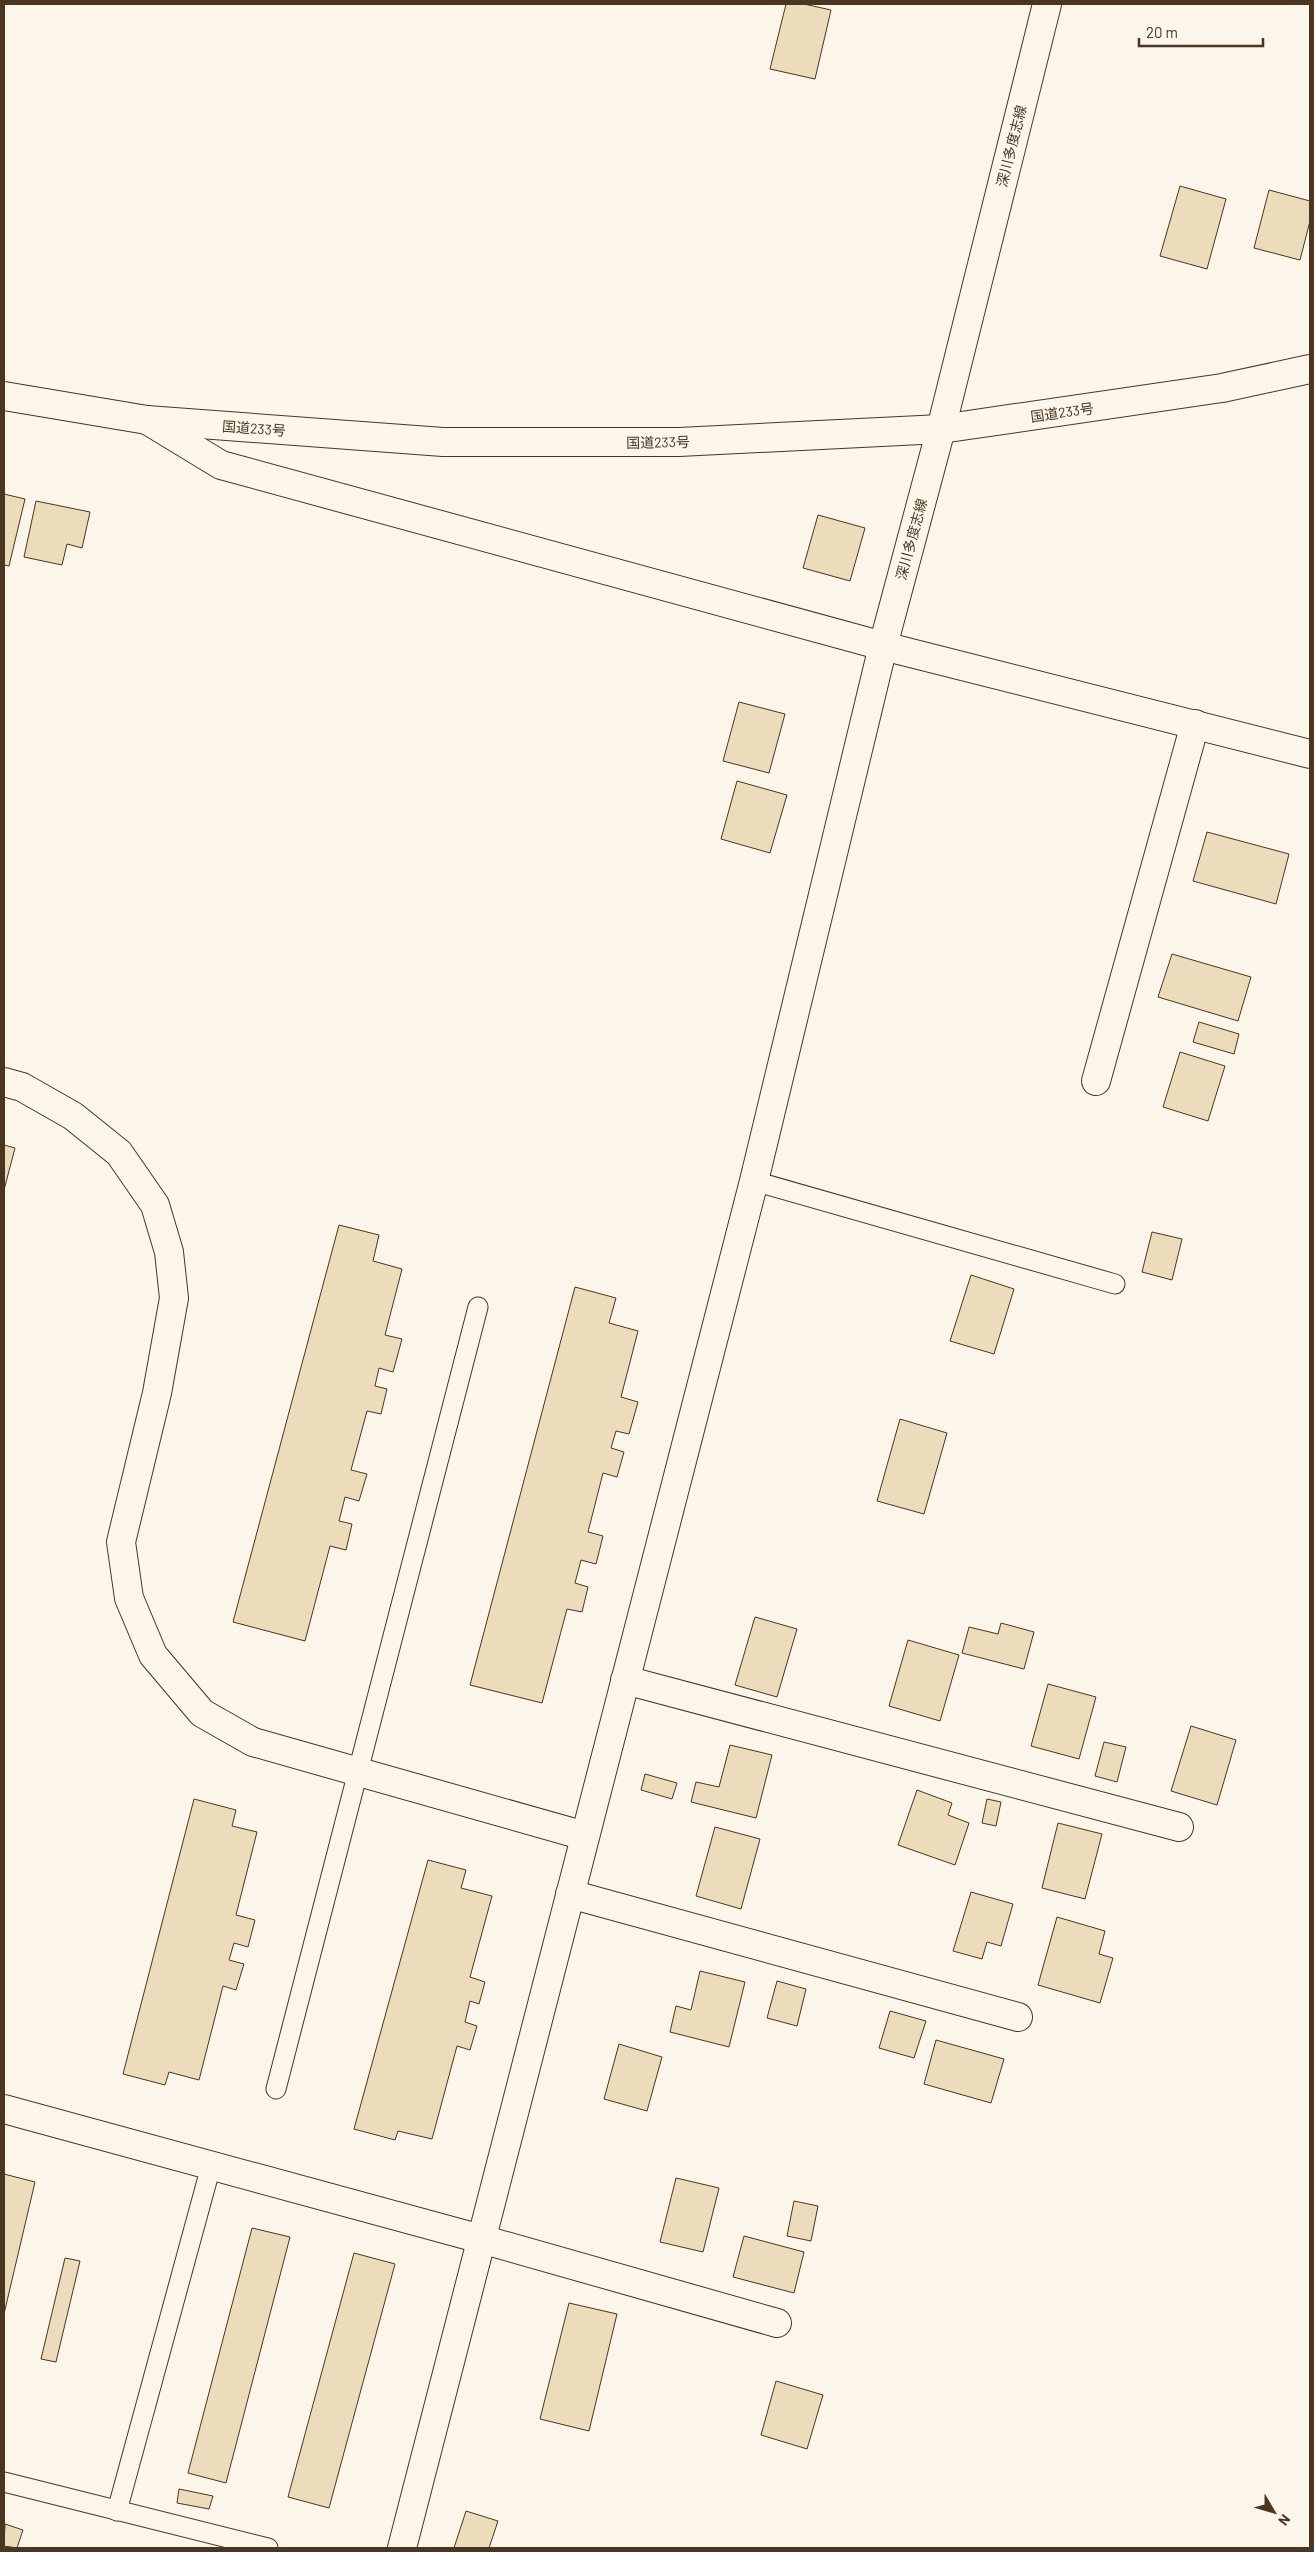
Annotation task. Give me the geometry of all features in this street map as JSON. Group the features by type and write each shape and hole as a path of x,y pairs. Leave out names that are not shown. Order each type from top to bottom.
{"main road":[{"name":"深川多度志線","path":"402,2548 754,1182 883,646 941,429 1047,4"},
{"name":"国道233号","path":"4,396 147,420 453,442 679,442 941,429 1222,388 1310,369"},
{"path":"147,420 221,465 883,646 1310,754"},
{"path":"1096,1081 1195,724"},
{"path":"4,1082 22,1087 73,1116 119,1152 155,1204 168,1252 174,1298 157,1393 121,1542 129,1598 153,1655 202,1713 253,1742 585,1836"},
{"path":"625,1680 1179,1827"},
{"path":"570,1894 1018,2017"},
{"path":"4,2109 481,2239 777,2324"}],"lane":[{"path":"754,1182 1116,1284"},
{"path":"276,2089 478,1307"},
{"path":"117,2511 212,2166"},
{"path":"4,2482 268,2548"}],"building":[{"path":"786,4 804,4 831,10 815,79 770,69"},
{"path":"1180,186 1226,199 1207,269 1160,256"},
{"path":"1269,190 1310,201 1310,221 1300,260 1254,248"},
{"path":"4,494 25,499 9,566 4,565"},
{"path":"36,501 90,512 82,548 67,544 62,565 24,557"},
{"path":"818,515 865,528 850,581 803,568"},
{"path":"739,702 785,714 769,773 723,761"},
{"path":"737,781 787,795 770,853 721,839"},
{"path":"1207,832 1289,854 1276,904 1193,881"},
{"path":"1172,954 1251,977 1238,1021 1158,997"},
{"path":"1199,1022 1239,1034 1234,1054 1193,1042"},
{"path":"1180,1052 1225,1066 1208,1121 1163,1107"},
{"path":"4,1145 15,1148 4,1190"},
{"path":"339,1225 379,1235 373,1261 402,1269 385,1335 402,1339 393,1372 379,1368 375,1386 387,1389 381,1414 367,1411 351,1470 367,1474 359,1501 345,1497 339,1521 352,1524 346,1550 330,1546 305,1641 233,1622"},
{"path":"1152,1232 1182,1239 1172,1280 1142,1272"},
{"path":"971,1275 1014,1289 994,1354 950,1341"},
{"path":"575,1287 616,1298 609,1323 638,1331 621,1397 638,1402 629,1434 616,1431 611,1448 624,1452 617,1477 603,1473 588,1532 603,1536 596,1564 581,1560 575,1583 588,1587 582,1612 567,1609 542,1703 470,1685"},
{"path":"900,1419 947,1433 924,1514 877,1501"},
{"path":"755,1617 797,1629 777,1697 735,1685"},
{"path":"1001,1623 1034,1632 1024,1669 962,1653 969,1627 998,1634"},
{"path":"908,1640 959,1655 940,1721 889,1706"},
{"path":"1048,1684 1096,1697 1079,1759 1031,1746"},
{"path":"1191,1726 1236,1740 1217,1805 1171,1791"},
{"path":"1104,1742 1126,1747 1117,1782 1095,1776"},
{"path":"730,1745 772,1755 756,1818 691,1802 696,1782 719,1787"},
{"path":"645,1774 677,1783 672,1799 641,1790"},
{"path":"917,1790 952,1803 948,1815 969,1823 955,1865 898,1845"},
{"path":"194,1799 236,1810 232,1826 257,1832 236,1915 255,1920 248,1947 234,1943 229,1960 244,1964 236,1990 223,1986 199,2080 169,2072 165,2085 123,2074"},
{"path":"987,1799 1001,1802 996,1826 982,1823"},
{"path":"1058,1823 1102,1834 1085,1899 1042,1888"},
{"path":"715,1827 760,1839 741,1909 696,1896"},
{"path":"428,1860 466,1870 461,1888 492,1896 470,1977 485,1982 479,2004 470,2001 465,2022 477,2026 470,2050 457,2046 432,2139 398,2131 395,2140 354,2129"},
{"path":"971,1892 1013,1904 1001,1946 987,1942 982,1959 953,1951"},
{"path":"1057,1917 1105,1931 1099,1954 1113,1958 1100,2003 1038,1985"},
{"path":"700,1971 745,1982 729,2047 670,2032 676,2006 691,2010"},
{"path":"777,1981 806,1989 797,2026 767,2018"},
{"path":"890,2011 926,2021 914,2058 879,2048"},
{"path":"936,2040 1004,2059 991,2103 924,2084"},
{"path":"619,2044 662,2057 647,2111 604,2099"},
{"path":"4,2174 35,2182 4,2314"},
{"path":"676,2178 719,2188 703,2252 660,2242"},
{"path":"794,2201 818,2206 811,2241 787,2236"},
{"path":"252,2228 290,2237 226,2483 188,2473"},
{"path":"744,2236 804,2252 794,2293 733,2277"},
{"path":"354,2253 395,2264 329,2508 288,2497"},
{"path":"65,2258 80,2261 56,2362 41,2359"},
{"path":"569,2303 617,2314 589,2431 540,2419"},
{"path":"776,2381 823,2395 807,2449 761,2435"},
{"path":"179,2489 213,2496 209,2509 177,2503"},
{"path":"466,2511 498,2521 489,2548 454,2548"},
{"path":"5,2524 23,2530 17,2548 4,2546"}]}
